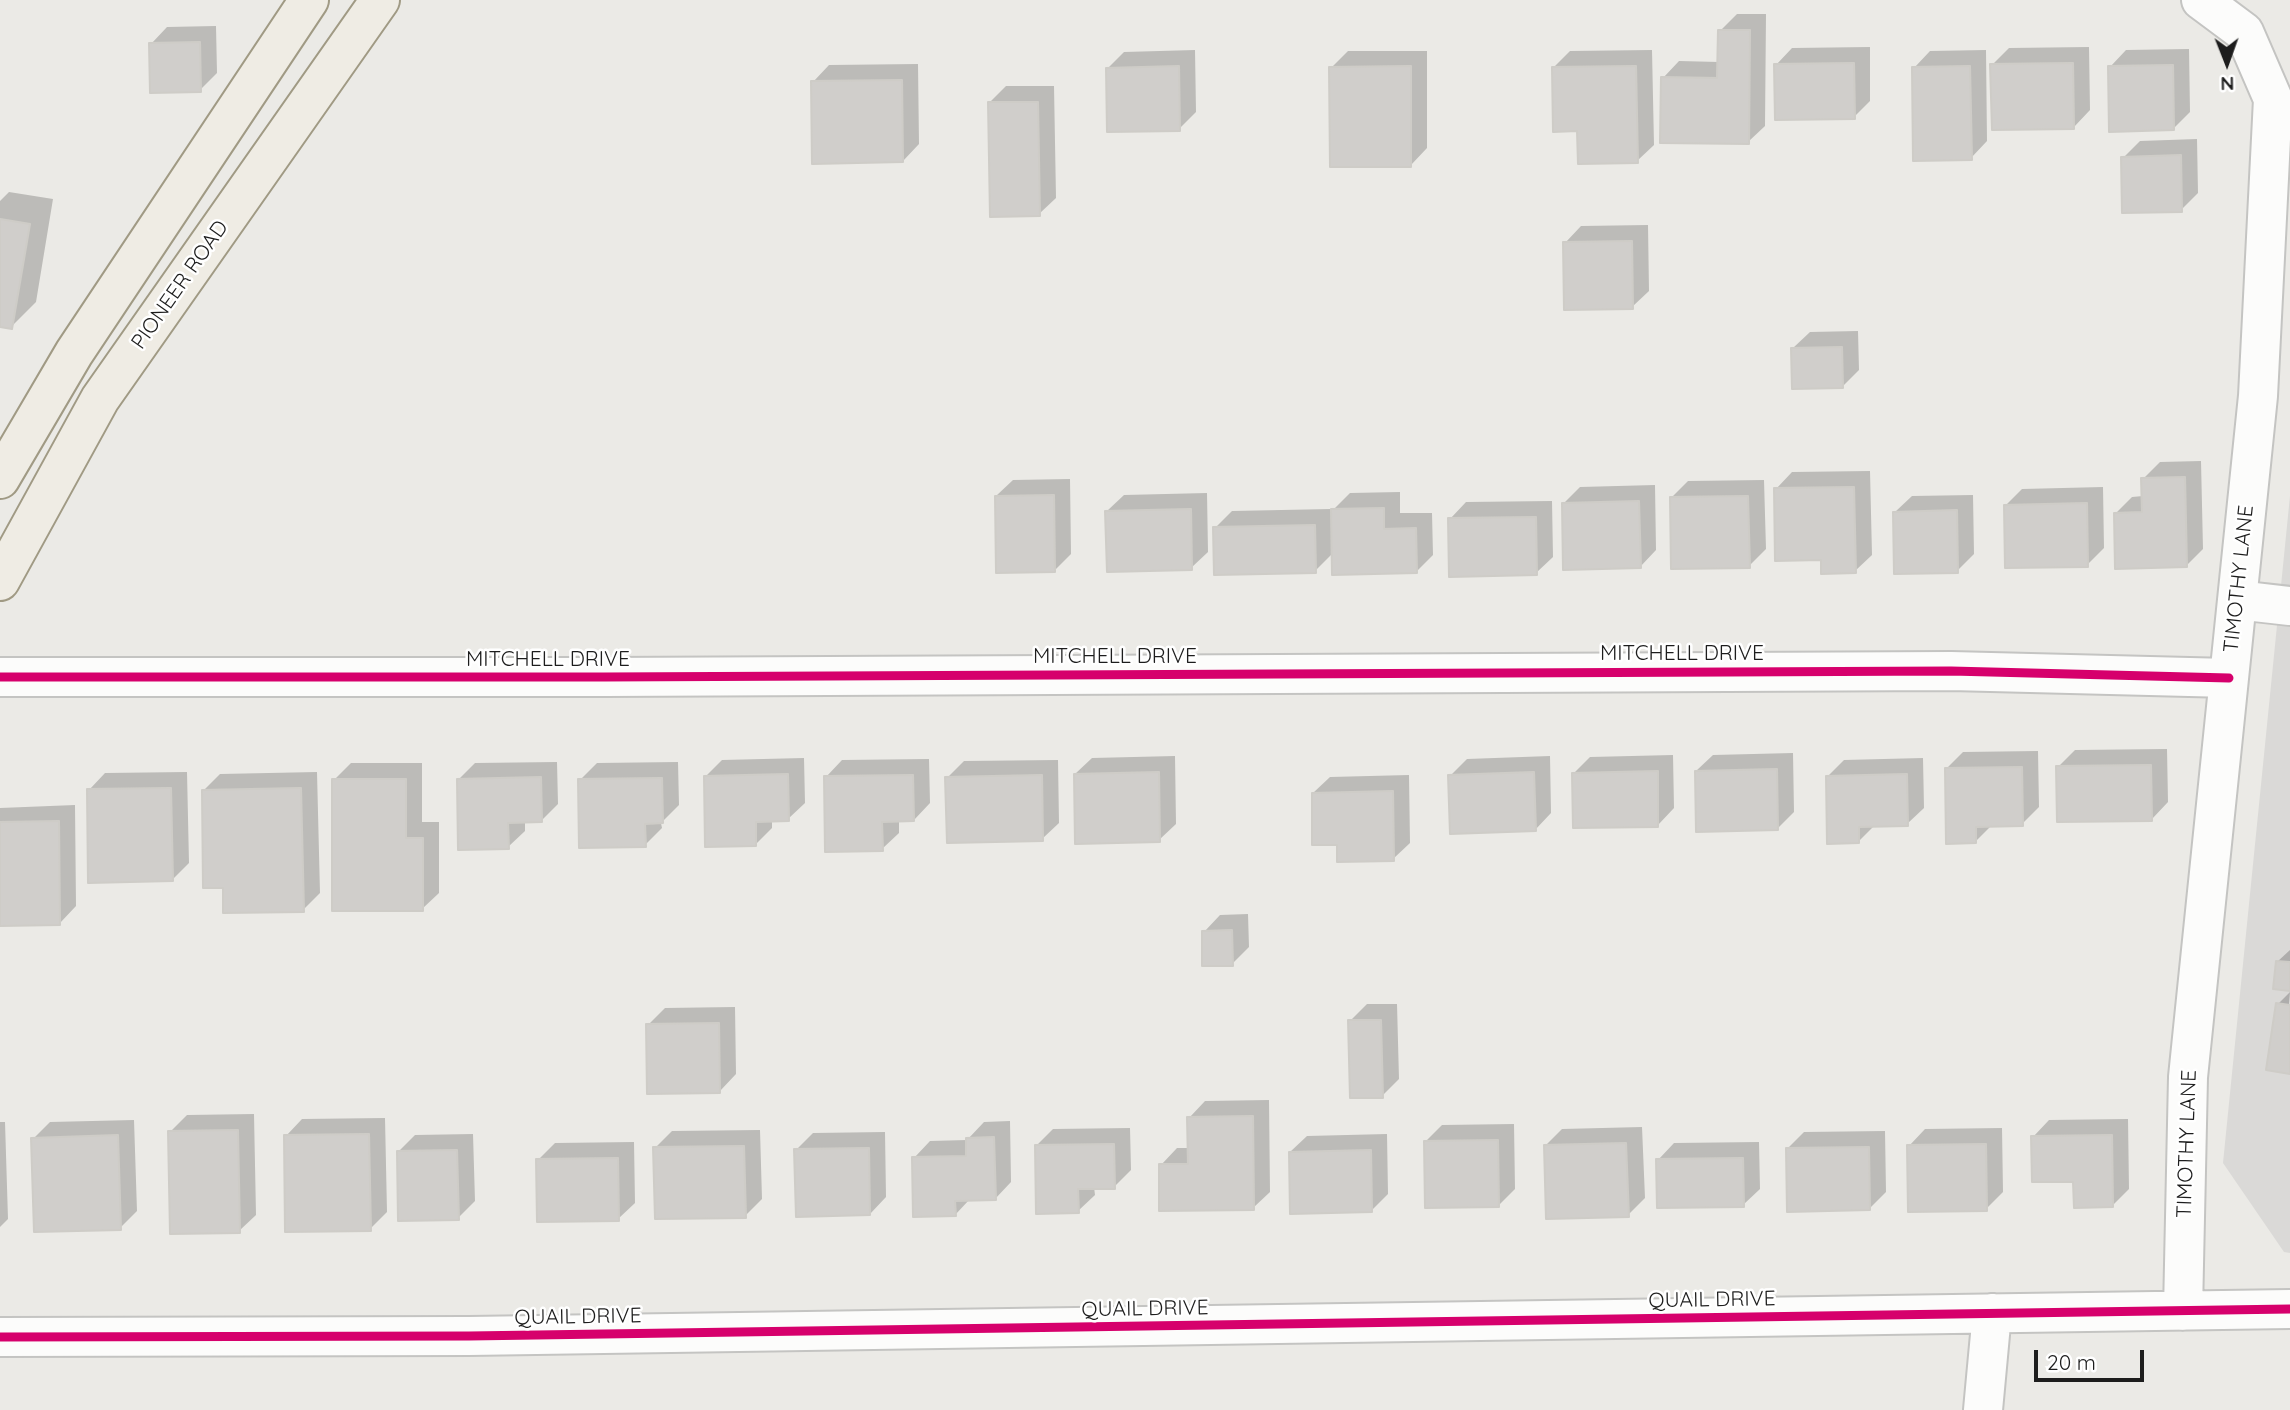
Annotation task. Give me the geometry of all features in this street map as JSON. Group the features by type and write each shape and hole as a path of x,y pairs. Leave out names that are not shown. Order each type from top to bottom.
{"main road":[{"path":"0,479 74,353 309,0"},
{"name":"PIONEER ROAD","path":"0,581 100,399 380,0"}],"street":[{"name":"TIMOTHY LANE","path":"2183,1311 2188,1077 2258,396 2273,100 2244,32 2201,0"},
{"path":"2237,600 2290,606"},
{"name":"MITCHELL DRIVE","path":"0,677 1951,671 2229,678"},
{"name":"QUAIL DRIVE","path":"0,1337 469,1336 2290,1310"},
{"path":"1983,1410 1992,1313"}],"shaded area":[{"path":"2290,496 2290,1253 2284,1252 2223,1163"}],"building":[{"path":"1718,30 1750,30 1749,144 1660,143 1661,77 1717,78"},
{"path":"200,42 201,92 150,93 149,43"},
{"path":"1854,63 1855,119 1775,120 1774,64"},
{"path":"2073,63 2074,129 1992,130 1990,64"},
{"path":"2173,65 2174,130 2109,132 2108,66"},
{"path":"1179,66 1180,131 1107,132 1106,68"},
{"path":"1411,66 1411,167 1330,167 1329,67"},
{"path":"1636,66 1638,163 1578,164 1577,131 1553,132 1552,67"},
{"path":"1970,66 1972,160 1913,161 1912,67"},
{"path":"902,80 903,162 812,164 811,81"},
{"path":"988,102 1038,102 1040,216 990,217"},
{"path":"2181,155 2182,212 2122,213 2121,157"},
{"path":"0,219 30,224 12,329 0,327"},
{"path":"1632,241 1633,309 1564,310 1563,242"},
{"path":"1842,347 1843,388 1792,389 1791,348"},
{"path":"2185,477 2187,567 2115,569 2114,513 2142,512 2141,478"},
{"path":"1854,487 1856,573 1821,574 1821,560 1775,561 1774,488"},
{"path":"1054,495 1055,572 996,573 995,496"},
{"path":"1748,496 1750,568 1671,569 1670,497"},
{"path":"1639,501 1641,568 1563,570 1562,503"},
{"path":"2087,503 2088,567 2005,568 2004,505"},
{"path":"1384,508 1384,529 1416,528 1417,573 1332,575 1331,509"},
{"path":"1191,509 1192,570 1107,572 1105,511"},
{"path":"1957,510 1958,573 1894,574 1893,512"},
{"path":"1536,517 1537,575 1449,577 1448,518"},
{"path":"1315,525 1316,573 1214,575 1213,527"},
{"path":"2151,765 2152,821 2057,822 2056,766"},
{"path":"2022,767 2023,826 1976,827 1976,843 1946,844 1945,768"},
{"path":"1777,769 1778,830 1696,832 1695,771"},
{"path":"1658,771 1658,827 1573,828 1572,773"},
{"path":"1159,772 1160,842 1075,844 1074,774"},
{"path":"1534,772 1536,831 1450,834 1448,775"},
{"path":"788,774 789,821 756,822 756,846 705,847 704,776"},
{"path":"1907,774 1908,826 1859,827 1859,843 1827,844 1826,776"},
{"path":"913,775 914,821 882,822 883,851 825,852 824,776"},
{"path":"1042,775 1043,841 947,843 945,777"},
{"path":"541,777 542,822 508,823 509,849 458,850 457,779"},
{"path":"662,778 663,823 645,824 646,847 579,848 578,779"},
{"path":"332,779 406,779 406,838 423,838 423,911 332,911"},
{"path":"171,788 173,881 88,883 87,789"},
{"path":"301,788 304,912 223,913 223,888 203,888 202,790"},
{"path":"1393,791 1394,861 1337,862 1337,845 1312,845 1312,793"},
{"path":"59,821 60,925 0,926 0,822"},
{"path":"1232,930 1233,966 1202,966 1202,931"},
{"path":"2276,961 2290,962 2290,991 2273,989"},
{"path":"2276,1003 2290,1005 2290,1074 2266,1070"},
{"path":"1348,1020 1381,1020 1383,1098 1350,1098"},
{"path":"719,1023 720,1093 647,1094 646,1024"},
{"path":"1253,1116 1254,1210 1159,1211 1159,1164 1188,1164 1187,1117"},
{"path":"238,1130 240,1233 170,1234 168,1131"},
{"path":"369,1134 371,1231 285,1232 284,1135"},
{"path":"118,1135 121,1230 34,1232 31,1138"},
{"path":"2112,1135 2113,1207 2074,1208 2073,1182 2032,1182 2031,1136"},
{"path":"994,1137 996,1200 955,1201 956,1216 913,1217 912,1157 966,1156 966,1138"},
{"path":"1498,1140 1499,1207 1425,1208 1424,1141"},
{"path":"1626,1143 1629,1217 1546,1219 1544,1145"},
{"path":"1114,1144 1115,1189 1078,1189 1079,1213 1036,1214 1035,1145"},
{"path":"1986,1144 1987,1211 1908,1212 1907,1145"},
{"path":"744,1146 746,1218 655,1219 653,1147"},
{"path":"1869,1147 1870,1210 1787,1212 1786,1148"},
{"path":"869,1148 870,1215 796,1217 794,1149"},
{"path":"457,1150 459,1220 398,1221 397,1151"},
{"path":"1371,1150 1372,1212 1290,1214 1289,1152"},
{"path":"618,1158 619,1221 537,1222 536,1159"},
{"path":"1743,1158 1744,1207 1657,1208 1656,1159"}],"cycle path":[{"path":"0,677 1951,671 2229,678"},
{"path":"0,1337 469,1336 2290,1309"}]}
